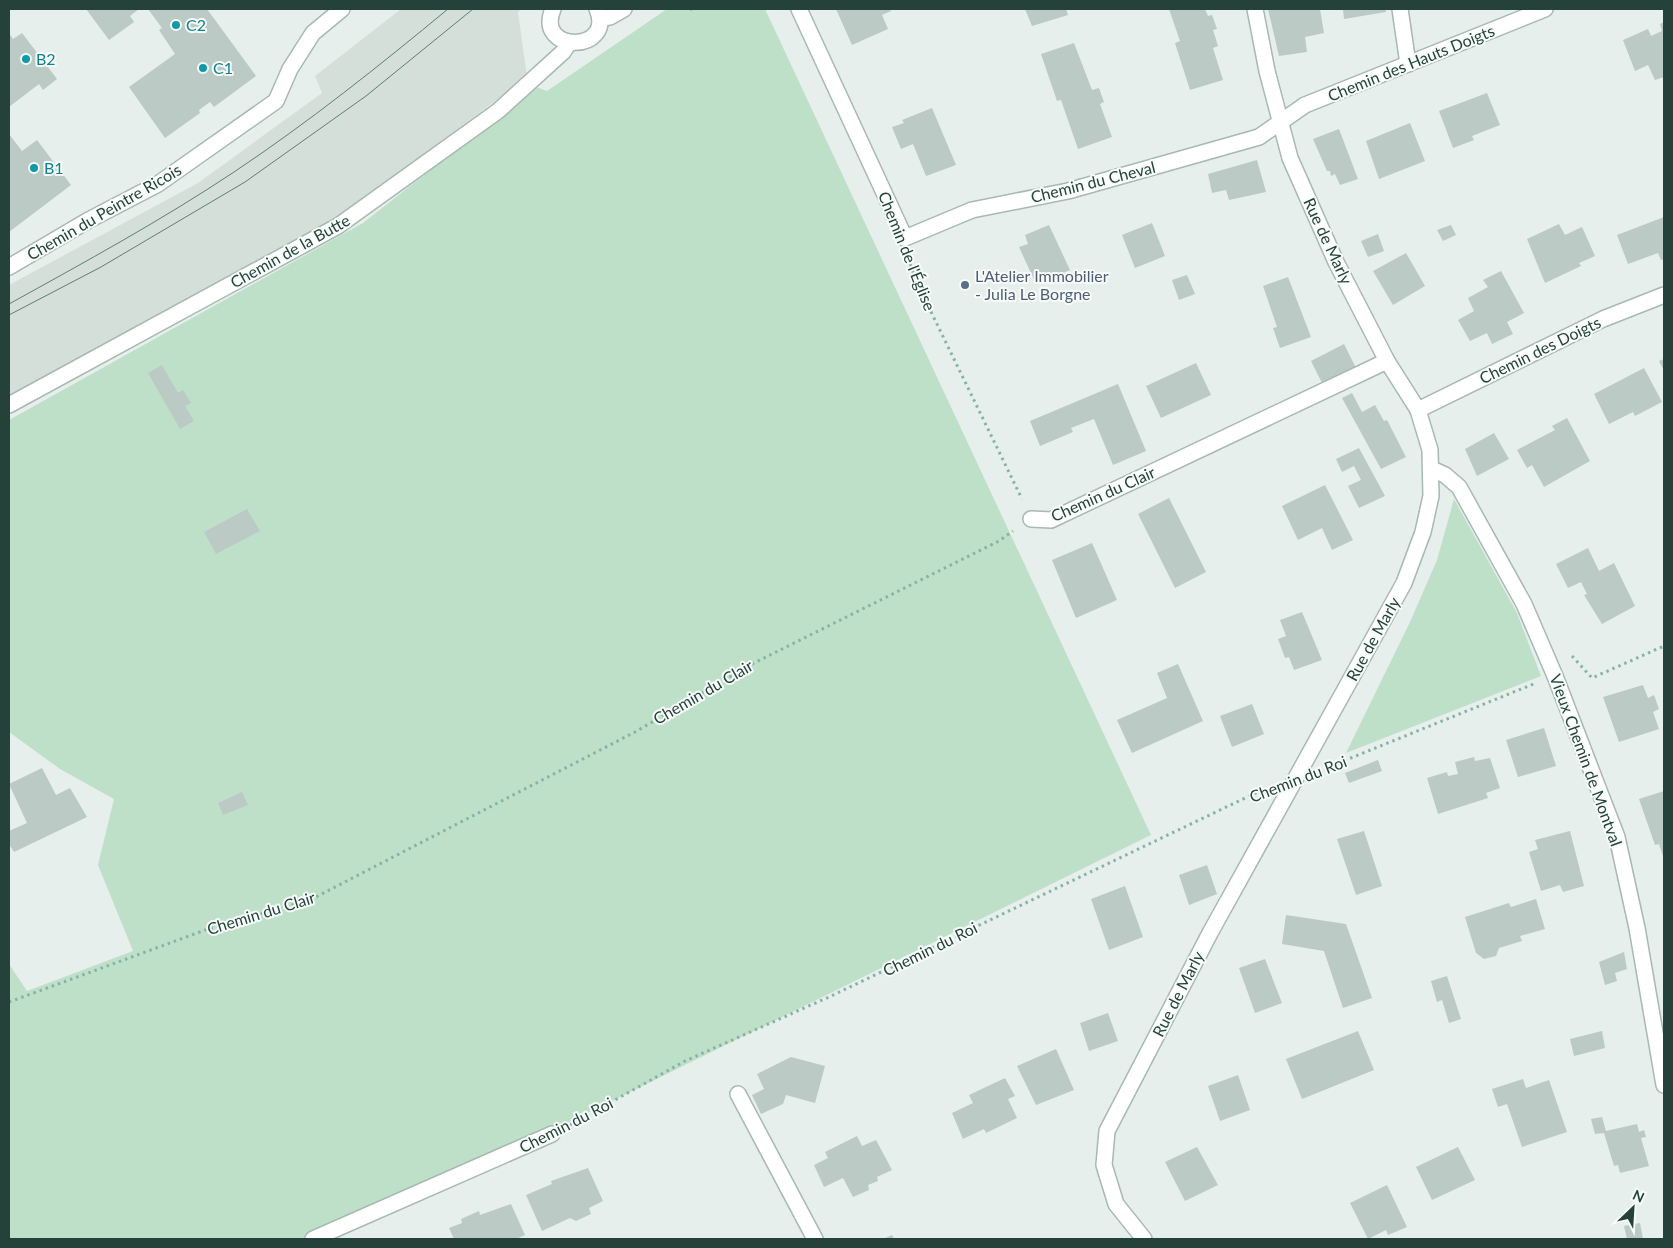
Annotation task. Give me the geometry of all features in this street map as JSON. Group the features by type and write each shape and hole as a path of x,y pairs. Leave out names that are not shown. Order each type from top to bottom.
{"street":[{"name":"Chemin du Peintre Ricois","path":"9,267 87,221 158,184 276,101 290,69 313,33 342,9"},
{"path":"553,9 550,20 552,28 556,35 568,43 583,42 590,38 595,33 598,14 610,17 624,9"},
{"name":"Chemin de l'Église","path":"799,9 905,238"},
{"name":"Rue de Marly","path":"1144,1239 1116,1204 1104,1165 1107,1132 1210,933 1404,583 1423,532 1431,496 1432,469 1430,450 1418,410 1387,361 1336,262 1290,158 1280,123 1255,9"},
{"path":"1400,9 1408,64"},
{"name":"Chemin des Hauts Doigts","path":"1280,123 1306,105 1545,9"},
{"name":"Chemin de la Butte","path":"9,405 338,226 498,111 563,52 568,43"},
{"name":"Chemin du Cheval","path":"905,238 972,210 1068,191 1259,137 1280,123"},
{"name":"Chemin des Doigts","path":"1418,410 1603,319 1664,295"},
{"name":"Chemin du Clair","path":"1031,519 1051,520 1387,361"},
{"name":"Vieux Chemin de Montval","path":"1432,469 1459,487 1524,604 1555,676 1617,837 1637,928 1664,1085"},
{"path":"738,1094 815,1239"},
{"name":"Chemin du Roi","path":"313,1239 552,1134"}],"path":[{"name":"Chemin de l'Église","path":"905,238 906,255 917,283 1031,519"},
{"name":"Chemin du Clair","path":"9,1002 208,929 310,900 635,732 754,663 999,541 1031,519"},
{"path":"1568,651 1592,678 1664,646"},
{"name":"Chemin du Roi","path":"552,1134 685,1061 829,997 1277,783 1339,764 1555,676"}],"shaded area":[{"path":"401,9 522,9 518,12 527,77 318,233 9,398 9,285 198,183 322,93 315,76"}],"green space":[{"path":"667,9 765,9 1151,835 332,1239 9,1239 9,964 27,991 133,951 98,865 114,799 60,769 9,732 9,420 363,223 536,87 547,91"},
{"path":"1454,499 1517,613 1541,676 1346,753 1410,622 1437,560"}],"building":[{"name":"C2","path":"86,9 139,9 130,16 134,22 109,40"},
{"name":"C1","path":"148,9 207,9 256,76 214,107 210,102 199,110 200,113 165,138 129,87 175,54 159,30 162,28"},
{"path":"836,9 890,9 891,11 882,15 888,29 852,45"},
{"path":"1025,9 1066,9 1068,15 1032,26"},
{"path":"1169,9 1205,9 1208,16 1212,15 1217,29 1213,30 1218,46 1213,48 1223,80 1190,90 1175,43 1180,41"},
{"path":"1268,9 1320,9 1324,33 1305,37 1307,52 1279,56"},
{"path":"1343,9 1385,9 1386,12 1344,19"},
{"path":"1664,22 1664,77 1655,80 1648,65 1635,71 1623,40 1648,29 1651,36 1662,31 1660,24"},
{"name":"B2","path":"9,33 13,39 22,33 57,79 43,90 39,84 9,107"},
{"path":"1074,43 1092,90 1099,88 1104,102 1100,104 1112,137 1078,149 1061,100 1057,101 1041,54"},
{"path":"1487,93 1500,125 1472,136 1474,140 1453,148 1439,111"},
{"path":"932,108 956,165 926,176 913,144 901,149 892,127 904,123 902,120"},
{"path":"1410,123 1425,161 1379,179 1366,141"},
{"path":"1339,129 1358,179 1340,185 1335,174 1331,176 1330,171 1327,171 1313,139"},
{"name":"B1","path":"9,134 22,151 37,140 71,185 9,232"},
{"path":"1257,160 1266,192 1229,200 1226,190 1212,193 1208,174"},
{"path":"1664,217 1664,259 1661,260 1658,253 1628,264 1617,235"},
{"path":"1152,223 1165,256 1135,268 1122,235"},
{"path":"1559,224 1565,235 1582,227 1595,256 1579,263 1581,266 1545,283 1527,239"},
{"path":"1049,225 1070,270 1036,284 1019,247 1028,244 1025,235"},
{"path":"1451,225 1456,235 1443,241 1437,230"},
{"path":"1378,234 1384,251 1368,257 1361,241"},
{"path":"1406,253 1425,286 1393,305 1373,271"},
{"path":"1501,271 1524,313 1507,322 1513,334 1492,344 1487,333 1470,341 1458,320 1474,311 1468,298 1488,287 1483,280"},
{"path":"1187,275 1195,294 1179,300 1172,280"},
{"path":"1288,277 1311,337 1280,348 1273,328 1277,327 1263,286"},
{"path":"1344,344 1356,368 1323,385 1311,361"},
{"path":"1664,359 1664,371 1659,361"},
{"path":"1196,363 1211,395 1161,418 1146,386"},
{"path":"162,365 178,393 183,390 191,403 185,406 194,421 180,429 148,373"},
{"path":"1644,368 1662,402 1635,416 1633,412 1609,424 1594,394"},
{"path":"1118,384 1146,451 1113,465 1094,419 1071,428 1073,432 1040,446 1030,421"},
{"path":"1352,393 1362,412 1375,405 1384,421 1387,420 1406,457 1381,469 1342,398"},
{"path":"1567,418 1590,461 1544,487 1532,465 1527,468 1517,450 1555,430 1552,426"},
{"path":"1494,433 1509,459 1477,476 1465,449"},
{"path":"1359,448 1385,496 1359,508 1348,486 1361,480 1354,466 1342,472 1336,459"},
{"path":"1325,485 1353,540 1332,550 1322,528 1298,540 1282,506"},
{"path":"1169,498 1206,572 1175,588 1138,514"},
{"path":"247,509 260,531 216,554 204,532"},
{"path":"1092,543 1117,600 1076,618 1052,560"},
{"path":"1588,548 1599,571 1614,563 1635,606 1602,624 1584,595 1587,594 1581,582 1568,588 1556,564"},
{"path":"1302,612 1322,660 1294,670 1289,657 1285,658 1278,639 1286,636 1280,620"},
{"path":"1178,664 1203,721 1132,753 1117,720 1167,698 1157,673"},
{"path":"1643,685 1648,698 1654,695 1659,709 1653,712 1659,729 1619,742 1603,697"},
{"path":"1252,704 1264,734 1232,747 1220,716"},
{"path":"1544,728 1556,766 1518,777 1506,740"},
{"path":"1474,757 1475,761 1490,758 1500,788 1486,793 1488,798 1438,814 1427,778 1447,772 1448,776 1458,774 1455,762"},
{"path":"1378,760 1382,771 1349,783 1345,773"},
{"path":"42,768 56,795 70,788 87,817 14,852 9,844 9,831 27,823 9,784"},
{"path":"1664,791 1664,859 1659,844 1655,845 1639,799"},
{"path":"242,792 248,805 223,815 218,803"},
{"path":"1364,831 1382,886 1356,895 1337,839"},
{"path":"1570,831 1584,886 1563,892 1560,885 1541,891 1529,852 1538,849 1535,840"},
{"path":"1207,865 1217,894 1189,905 1179,875"},
{"path":"1125,886 1143,937 1109,950 1091,899"},
{"path":"1536,899 1545,929 1520,936 1522,941 1499,948 1496,956 1484,959 1476,953 1465,917 1509,903 1511,907"},
{"path":"1286,915 1346,924 1372,998 1343,1008 1324,951 1282,944"},
{"path":"1624,952 1627,969 1615,973 1617,981 1605,985 1599,962"},
{"path":"1265,959 1282,1003 1255,1013 1239,968"},
{"path":"1447,976 1461,1019 1449,1023 1442,1000 1437,1002 1431,981"},
{"path":"1108,1013 1118,1041 1089,1051 1080,1023"},
{"path":"1358,1031 1374,1070 1302,1099 1286,1059"},
{"path":"1602,1031 1605,1048 1574,1056 1570,1039"},
{"path":"1056,1049 1074,1090 1036,1105 1017,1066"},
{"path":"791,1057 825,1066 815,1103 786,1095 783,1104 761,1114 752,1095 764,1089 757,1074"},
{"path":"1238,1075 1250,1110 1220,1121 1208,1086"},
{"path":"1005,1078 1015,1096 1008,1099 1017,1118 986,1133 984,1129 963,1139 952,1113 973,1103 969,1095"},
{"path":"1523,1079 1526,1088 1549,1080 1567,1132 1522,1147 1507,1104 1498,1107 1492,1089"},
{"path":"1602,1117 1606,1131 1637,1124 1639,1132 1644,1130 1646,1137 1641,1138 1649,1166 1620,1173 1618,1165 1614,1166 1604,1133 1595,1134 1591,1119"},
{"path":"857,1136 862,1146 876,1140 892,1170 877,1177 878,1181 868,1185 869,1190 853,1197 843,1178 824,1187 814,1165 828,1158 825,1152"},
{"path":"1197,1147 1218,1185 1185,1201 1165,1162"},
{"path":"1458,1147 1475,1180 1432,1200 1416,1167"},
{"path":"588,1168 603,1201 589,1208 591,1214 576,1221 570,1218 542,1231 526,1195 552,1184 551,1181"},
{"path":"1387,1185 1407,1227 1388,1235 1386,1230 1368,1239 1350,1203"},
{"path":"511,1204 525,1235 516,1239 454,1239 449,1228 462,1223 461,1219 479,1211 480,1215"},
{"path":"1640,1223 1643,1239 1627,1239 1624,1226"},
{"path":"892,1235 894,1239 883,1239"}],"tram line":[{"path":"9,304 151,224 234,172 343,93 448,9"},
{"path":"9,315 101,267 245,182 366,96 473,9"}],"place":[{"name":"C2","path":"176,25"},
{"name":"B2","path":"26,59"},
{"name":"C1","path":"203,68"},
{"name":"B1","path":"34,168"},
{"name":"L'Atelier Immobilier - Julia Le Borgne","path":"965,285"}]}
